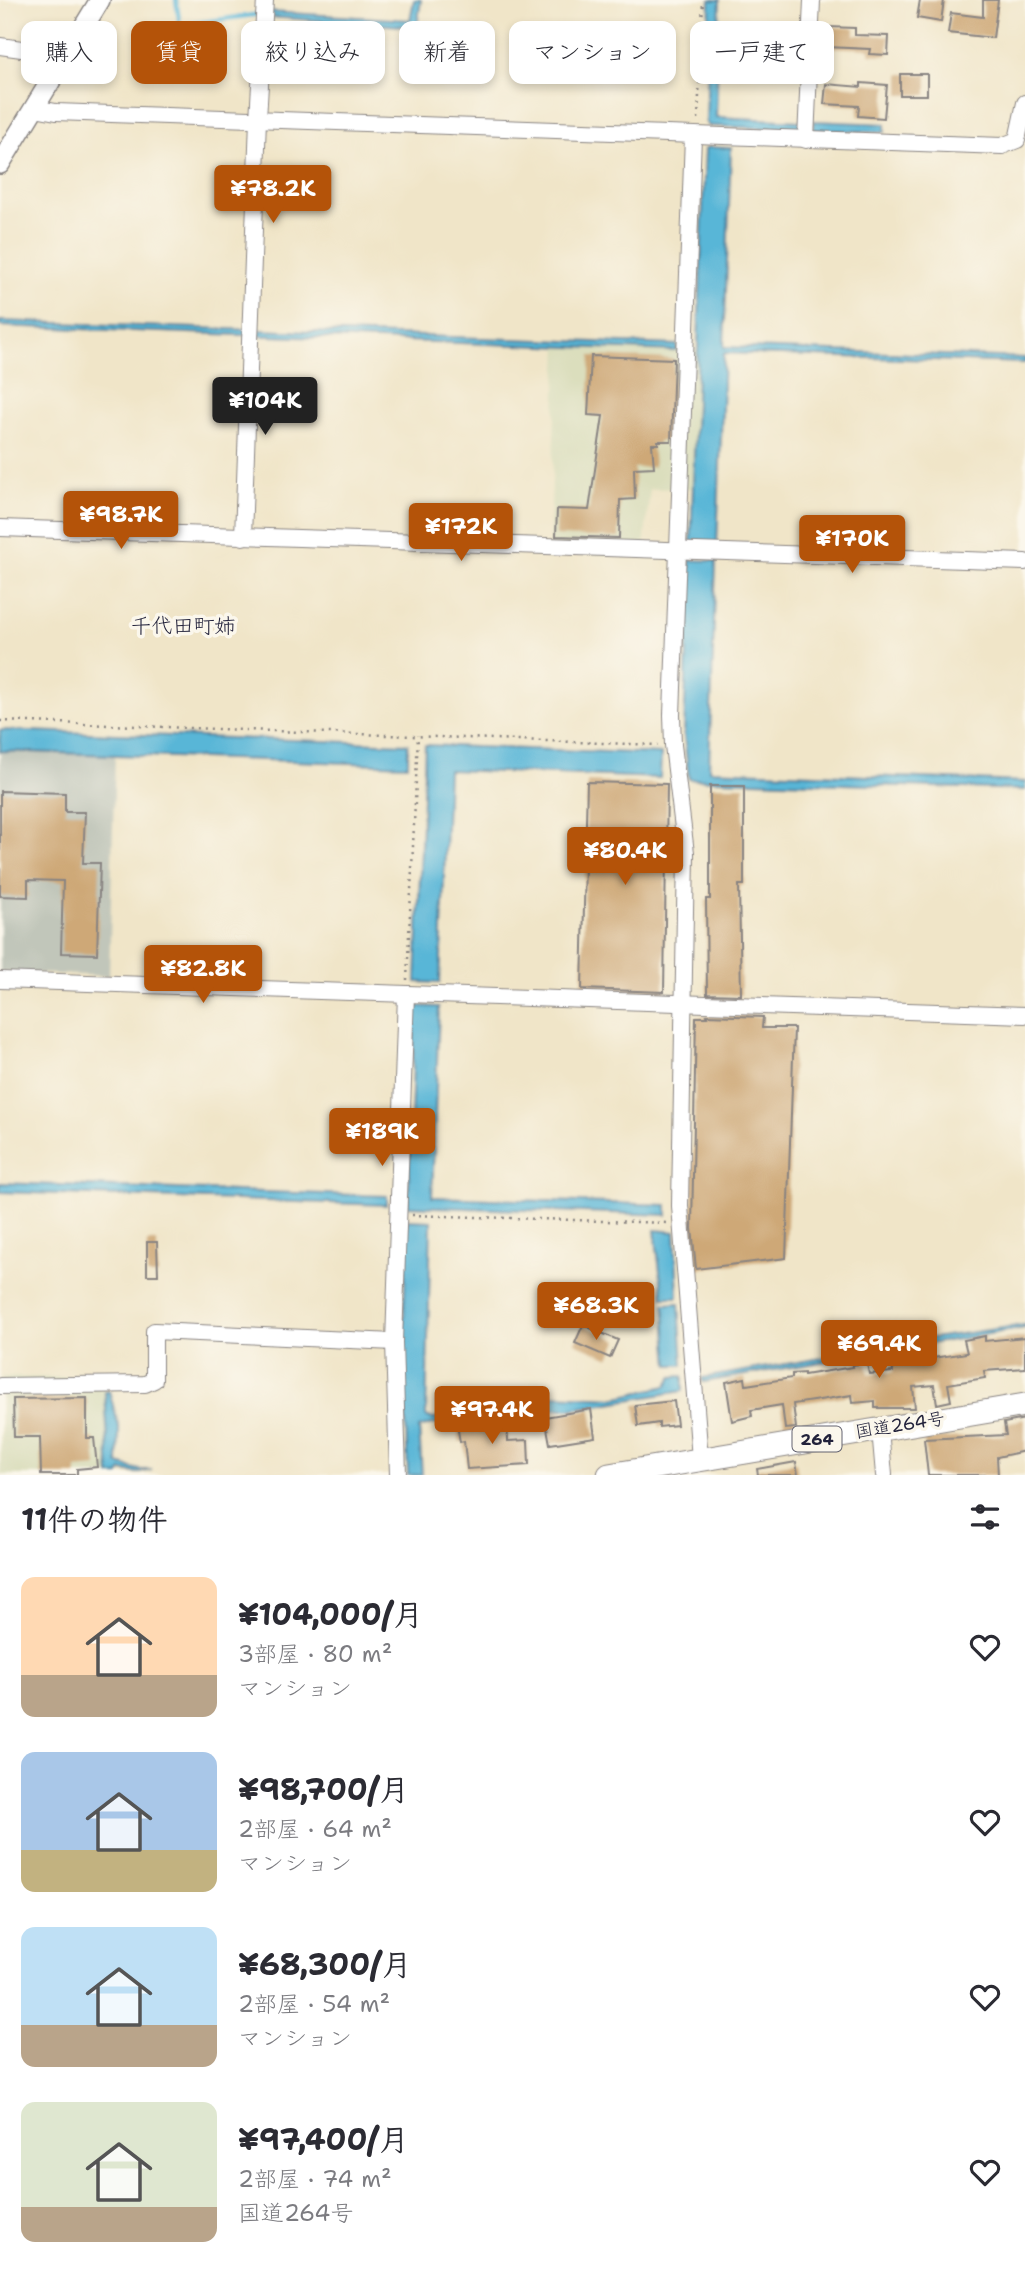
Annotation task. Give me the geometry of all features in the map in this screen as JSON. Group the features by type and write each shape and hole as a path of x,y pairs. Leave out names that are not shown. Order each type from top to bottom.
{"highway":[{"name":"国道264号","path":"609,1475 1025,1405"}],"main road":[{"path":"87,21 100,0"},
{"path":"0,164 49,84"}],"street":[{"path":"243,537 258,119 265,0"},
{"path":"806,141 812,0"},
{"path":"0,46 21,49"},
{"path":"35,108 56,112 1002,146 1017,140 1025,103"},
{"path":"693,136 673,745 686,853 682,1223 700,1459"},
{"path":"0,528 1025,562"},
{"path":"0,980 1025,1015"},
{"path":"398,1475 394,1342 407,994"},
{"path":"0,1386 145,1384 154,1380 154,1331 394,1342"},
{"path":"880,1429 884,1475"}],"path":[{"path":"693,136 698,126 703,0"},
{"path":"0,721 673,745"},
{"path":"407,994 418,735"},
{"path":"399,1214 682,1223"}],"shaded area":[{"path":"558,346 705,351 699,488 650,489 643,556 549,553"},
{"path":"0,747 115,751 109,976 0,972"},
{"path":"2,1377 105,1377 112,1475 0,1475"}],"water":[{"path":"414,0 421,0 418,21 399,21 399,26 385,25 385,21 269,17 271,12 410,20"},
{"path":"710,0 720,0 719,21 709,21"},
{"path":"707,84 717,84 716,117 800,121 800,129 709,126 706,123"},
{"path":"814,121 885,124 885,132 814,130"},
{"path":"731,148 724,347 1025,358 1025,363 724,353 717,545 691,544 705,149"},
{"path":"0,321 677,345 677,351 0,326"},
{"path":"690,560 716,561 709,770 1025,782 1025,790 689,779 684,735"},
{"path":"0,730 408,744 408,765 0,751"},
{"path":"425,745 661,754 660,778 448,770 440,983 416,982"},
{"path":"415,1006 439,1007 432,1197 667,1205 667,1215 408,1206"},
{"path":"0,1183 387,1196 387,1205 0,1192"},
{"path":"407,1220 431,1221 426,1416 433,1419 544,1404 553,1395 614,1398 666,1386 672,1377 683,1376 683,1391 572,1409 551,1409 419,1428 422,1475 408,1475 403,1349"},
{"path":"655,1230 675,1232 678,1297 663,1297"},
{"path":"679,1303 683,1365 669,1365 664,1304"},
{"path":"1025,1325 1025,1328 703,1382 702,1378 876,1349 897,1343"},
{"path":"109,1391 119,1427 118,1464 139,1470 152,1470 139,1473 122,1471 119,1475 110,1475 105,1392"}],"building":[{"path":"920,0 944,0 941,22 917,18"},
{"path":"983,0 998,0 993,38 948,33 951,13 983,17"},
{"path":"834,27 855,28 855,35 889,36 888,55 869,54 870,49 834,47"},
{"path":"900,74 927,74 927,95 900,95"},
{"path":"861,83 887,85 884,118 858,116 859,106 824,104 826,84 861,87"},
{"path":"591,356 674,359 671,441 652,444 654,467 634,468 635,499 620,500 619,538 556,536 557,509 589,510 603,416 588,415"},
{"path":"587,782 667,784 664,992 582,989"},
{"path":"710,786 744,786 744,885 739,885 741,995 707,994 706,899 710,899"},
{"path":"0,791 65,793 65,812 85,812 83,863 100,863 97,954 61,953 63,881 28,880 28,897 0,896"},
{"path":"707,1015 763,1017 762,1028 794,1028 786,1258 696,1269 692,1228 696,1017 708,1017"},
{"path":"147,1242 157,1242 158,1275 147,1275"},
{"path":"583,1325 618,1340 610,1358 575,1343"},
{"path":"985,1336 985,1341 1025,1337 1025,1368 984,1371 985,1378 948,1384 951,1401 937,1404 934,1385 913,1387 915,1408 875,1408 875,1401 853,1403 852,1395 793,1404 796,1428 785,1429 782,1405 751,1410 752,1416 732,1421 726,1382 745,1378 746,1385 792,1378 792,1374 804,1375 867,1363 869,1374 893,1372 892,1357 920,1354 919,1360 967,1353 964,1340"},
{"path":"87,1398 87,1438 94,1438 97,1467 77,1469 77,1475 41,1475 40,1437 14,1437 13,1399"},
{"path":"674,1401 677,1425 659,1427 659,1423 638,1426 635,1405"},
{"path":"591,1409 595,1437 550,1444 545,1417"},
{"path":"1025,1419 1025,1451 997,1457 998,1475 928,1475 924,1439 1006,1435 1004,1423"},
{"path":"479,1421 480,1425 507,1423 508,1441 528,1440 529,1465 467,1469 464,1441 460,1442 457,1425"},
{"path":"796,1462 798,1475 758,1475 757,1469"}],"waterway":[{"path":"176,0 180,25 261,14"}],"district":[{"name":"千代田町姉","path":"183,626"}]}
